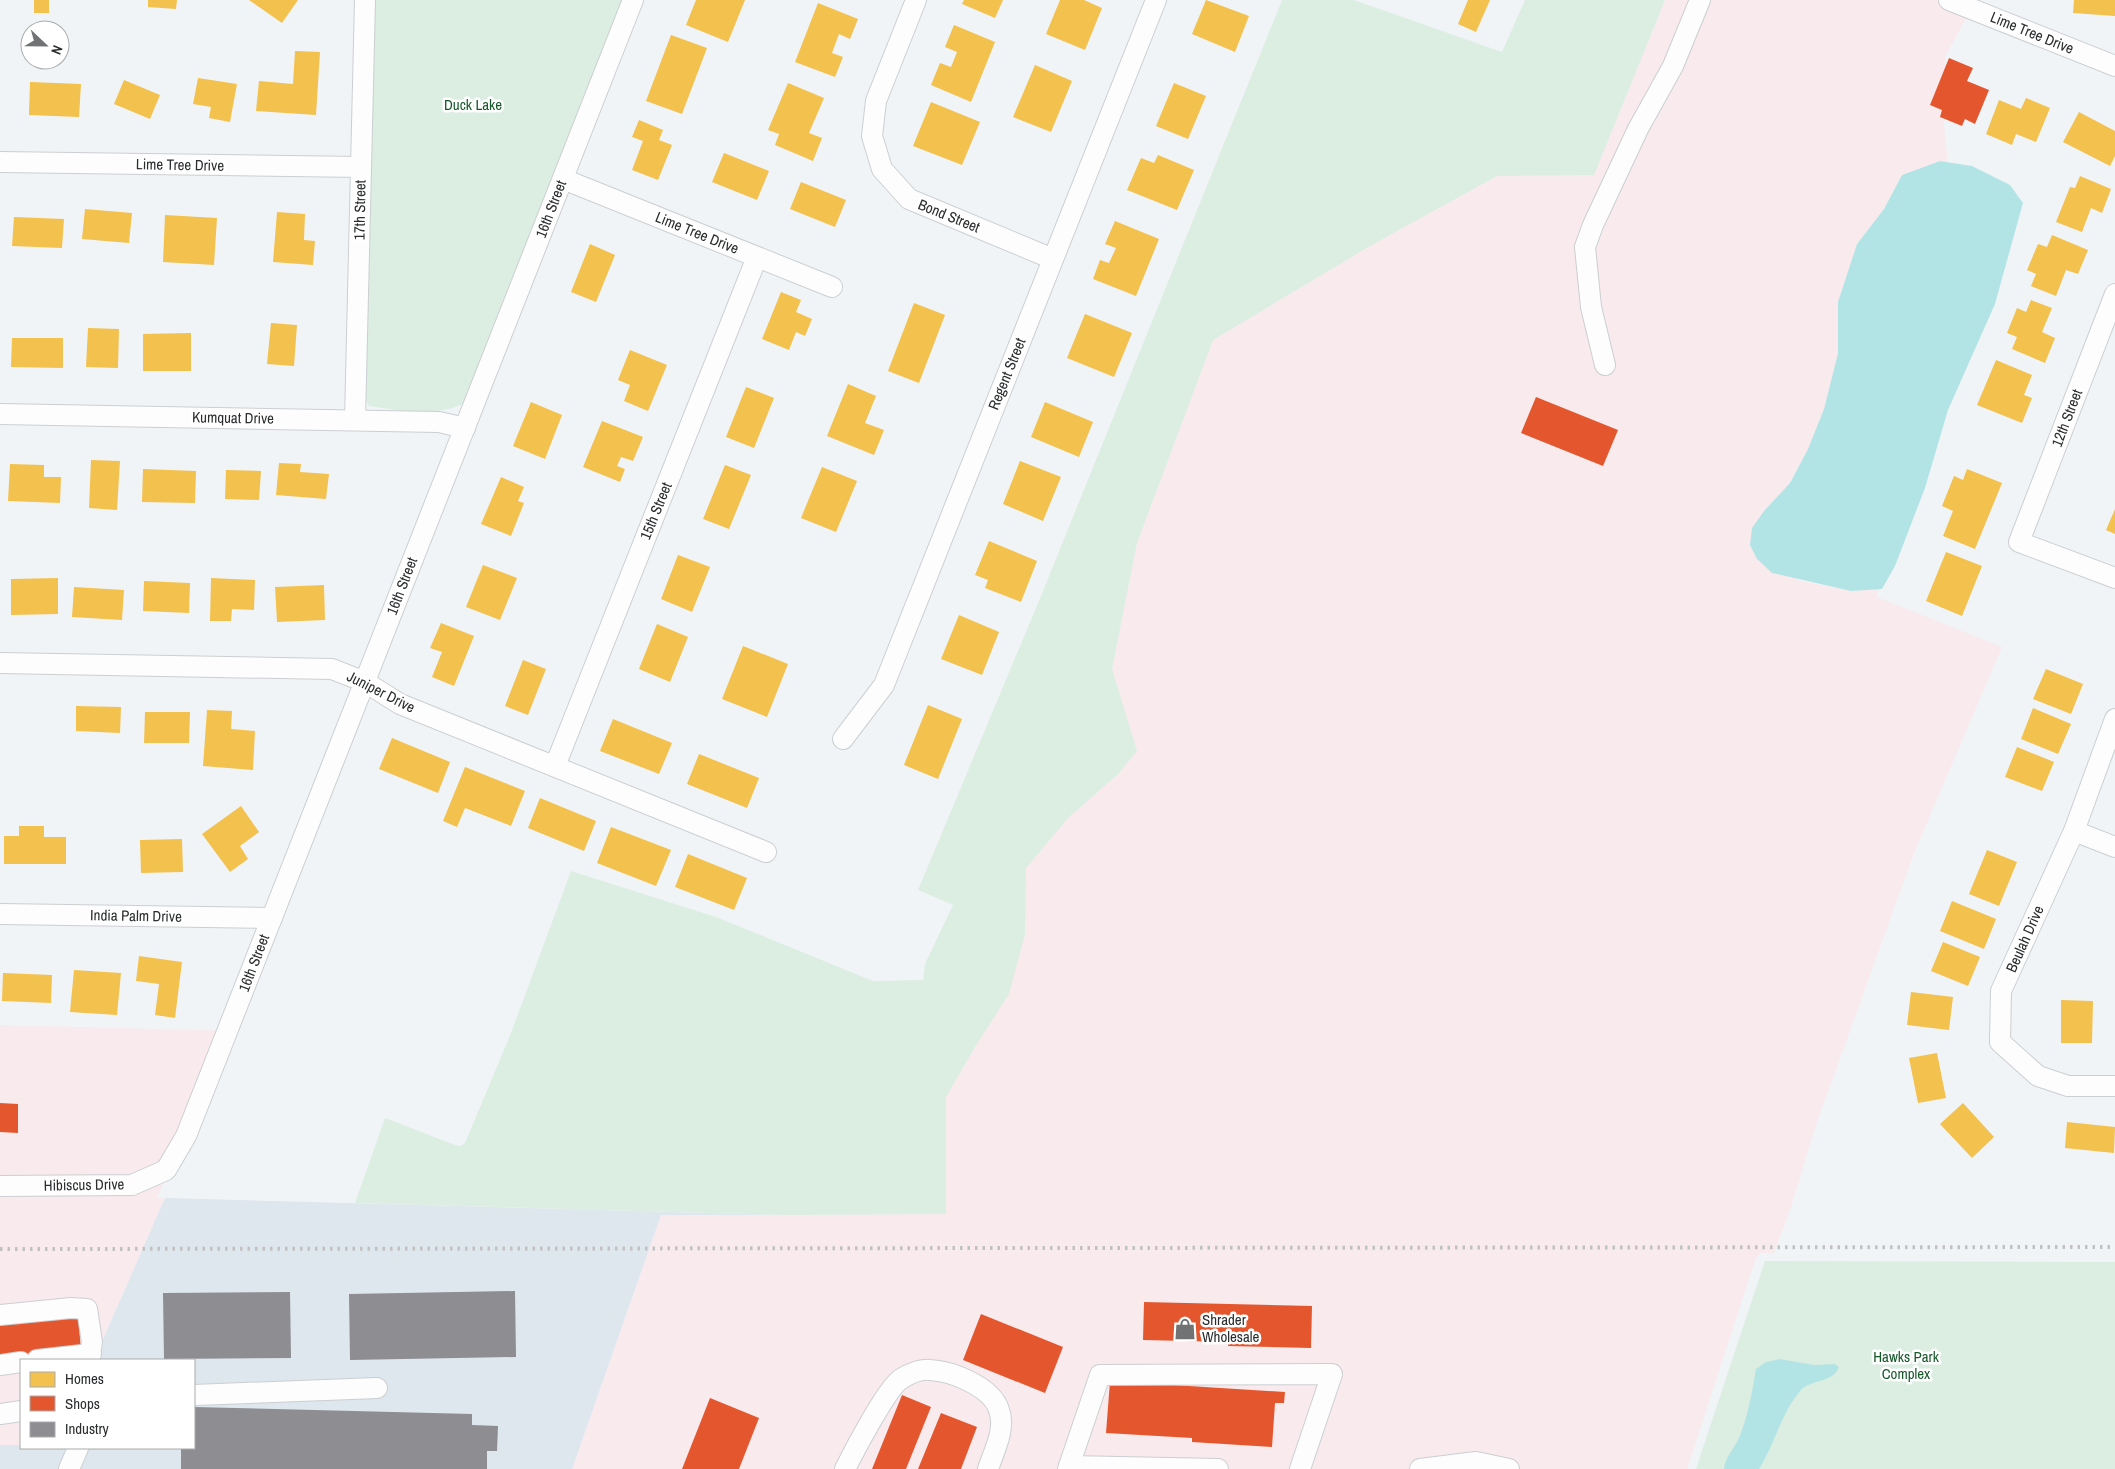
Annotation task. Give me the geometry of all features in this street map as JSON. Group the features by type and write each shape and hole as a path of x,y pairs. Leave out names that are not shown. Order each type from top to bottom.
{"street":[{"name":"17th Street","path":"355,420 365,0"},
{"name":"16th Street","path":"166,1170 186,1136 633,0"},
{"name":"Bond Street","path":"916,0 876,102 872,136 882,169 909,199 1053,259"},
{"name":"Regent Street","path":"843,739 884,685 1156,0"},
{"path":"1605,365 1592,307 1585,247 1638,129 1674,66 1700,0"},
{"name":"Lime Tree Drive","path":"1949,0 2115,66"},
{"name":"Lime Tree Drive","path":"0,162 361,167"},
{"name":"Lime Tree Drive","path":"563,179 832,287"},
{"name":"15th Street","path":"555,766 757,257"},
{"name":"12th Street","path":"2115,294 2019,542 2115,578"},
{"name":"Kumquat Drive","path":"0,414 439,422 464,428"},
{"name":"Juniper Drive","path":"0,663 332,669 365,682 400,704 766,852"},
{"name":"Beulah Drive","path":"2115,718 2074,831 2001,991 2000,1042 2038,1076 2068,1086 2115,1086"},
{"path":"2074,831 2115,847"},
{"name":"India Palm Drive","path":"0,914 272,918"},
{"name":"Hibiscus Drive","path":"0,1186 132,1185 166,1170"},
{"path":"0,1315 71,1308 87,1309 92,1342 90,1357 55,1359"},
{"path":"0,1365 20,1362"},
{"path":"845,1469 861,1438 900,1379 917,1371 930,1370 964,1378 984,1390 995,1401 1000,1411 1001,1430 988,1469"},
{"path":"1218,1469 1069,1467 1100,1375 1332,1374 1300,1469"},
{"path":"195,1394 377,1388"},
{"path":"0,1414 20,1411"},
{"path":"69,1469 78,1449"},
{"path":"1420,1469 1476,1462 1509,1469"}],"shaded area":[{"path":"1665,0 1976,0 1946,55 1942,108 1948,162 1940,161 1902,175 1884,209 1857,244 1838,302 1838,353 1824,409 1808,449 1786,489 1796,580 1851,591 1879,589 1877,597 2002,647 1914,853 1816,1125 1790,1210 1774,1253 1761,1253 1756,1258 1687,1469 572,1469 661,1215 946,1214 946,1097 975,1047 1025,934 1026,868 1068,818 1119,773 1137,751 1112,669 1137,543 1213,340 1370,246 1497,176 1594,175"},
{"path":"0,1025 237,1031 157,1197 165,1198 94,1359 20,1359 20,1445 0,1445"},
{"path":"165,1198 786,1215 661,1215 572,1469 0,1469 0,1445 20,1445 20,1449 195,1449 195,1359 94,1359"}],"green space":[{"name":"Duck Lake","path":"372,0 624,0 463,404 429,412 393,410 369,406 363,394"},
{"path":"1282,0 1354,0 1502,52 1525,0 1665,0 1594,175 1497,176 1370,246 1213,340 1137,543 1112,669 1137,751 1119,773 1068,818 1026,868 1025,934 1009,994 946,1097 946,1214 786,1215 355,1203 385,1118 455,1145 460,1146 465,1143 511,1033 571,871 716,917 873,981 923,980 925,964 953,905 918,890 1041,596"},
{"name":"Hawks Park Complex","path":"1765,1261 2115,1262 2115,1469 1696,1469"}],"water":[{"path":"1940,161 1972,166 2010,185 2023,203 1995,304 1948,410 1925,488 1895,566 1882,589 1851,591 1772,573 1757,559 1750,545 1752,528 1764,511 1790,483 1808,449 1824,409 1838,353 1838,302 1857,244 1884,209 1902,175"},
{"path":"1780,1359 1814,1365 1835,1364 1839,1367 1832,1376 1810,1384 1801,1390 1788,1409 1759,1469 1724,1469 1745,1421 1756,1369 1766,1362"}],"building: Homes":[{"path":"34,0 49,0 49,13 34,13"},
{"path":"148,0 177,0 176,9 148,7"},
{"path":"249,0 298,0 282,23"},
{"path":"696,0 745,0 728,42 686,25"},
{"path":"964,0 1003,0 995,18 962,4"},
{"path":"1060,0 1084,0 1102,8 1085,50 1046,34"},
{"path":"1206,0 1249,16 1235,52 1192,34"},
{"path":"1468,0 1490,0 1476,32 1458,24"},
{"path":"2074,0 2115,0 2115,16 2073,13"},
{"path":"818,3 858,19 850,39 839,34 832,53 843,57 835,77 795,62"},
{"path":"954,25 995,42 971,102 931,85 940,63 951,67 957,52 945,47"},
{"path":"671,35 707,48 682,114 646,101"},
{"path":"295,51 320,52 316,115 256,111 259,81 293,84"},
{"path":"1035,65 1072,81 1051,132 1013,117"},
{"path":"198,78 237,84 230,122 209,118 211,107 193,104"},
{"path":"124,80 160,95 150,119 114,104"},
{"path":"30,82 81,84 79,117 29,115"},
{"path":"788,83 824,98 809,133 822,138 813,161 775,145 779,134 768,130"},
{"path":"1174,83 1206,96 1188,139 1156,126"},
{"path":"2026,98 2050,108 2036,142 2016,134 2012,145 1986,134 1999,100 2021,109"},
{"path":"931,102 980,122 962,165 913,146"},
{"path":"2079,112 2115,131 2115,156 2110,166 2063,142"},
{"path":"639,120 663,130 659,140 672,145 658,180 632,170 643,141 632,137"},
{"path":"724,153 769,171 757,200 712,182"},
{"path":"1158,155 1194,170 1177,210 1127,190 1141,158 1154,163"},
{"path":"2080,176 2111,189 2102,213 2091,208 2082,232 2056,222 2070,187 2075,188"},
{"path":"801,182 846,200 835,227 790,209"},
{"path":"85,209 132,213 129,243 82,239"},
{"path":"277,212 305,214 304,240 315,241 313,265 273,262"},
{"path":"165,215 217,218 214,265 163,262"},
{"path":"14,217 64,219 62,248 12,246"},
{"path":"1115,221 1159,239 1136,296 1093,279 1100,260 1109,263 1116,248 1105,244"},
{"path":"2052,235 2088,250 2078,274 2066,270 2056,296 2031,286 2036,274 2027,270 2038,244 2047,247"},
{"path":"590,244 615,255 596,302 571,292"},
{"path":"781,292 801,300 796,312 812,319 805,336 796,332 789,350 762,339"},
{"path":"2031,300 2052,308 2042,332 2055,338 2045,363 2012,349 2017,337 2007,333 2017,308 2026,312"},
{"path":"914,303 945,315 919,383 888,371"},
{"path":"1085,314 1132,333 1114,377 1067,358"},
{"path":"271,323 297,325 294,366 267,364"},
{"path":"88,328 119,329 118,368 86,367"},
{"path":"191,333 191,371 143,371 143,334"},
{"path":"12,338 63,338 63,368 11,367"},
{"path":"630,350 667,365 648,411 624,401 630,385 618,380"},
{"path":"1996,360 2032,375 2024,395 2032,398 2022,423 1977,405"},
{"path":"848,384 876,396 865,423 884,430 874,455 827,436"},
{"path":"746,387 774,398 754,448 726,437"},
{"path":"531,402 562,415 545,459 513,446"},
{"path":"1045,402 1093,422 1079,457 1031,437"},
{"path":"602,421 643,437 633,461 621,457 617,466 625,469 620,482 583,467"},
{"path":"91,460 120,461 117,510 89,508"},
{"path":"1020,461 1061,477 1043,521 1003,504"},
{"path":"279,463 301,464 300,472 329,474 326,499 276,495"},
{"path":"10,464 44,465 44,477 61,477 60,503 8,501"},
{"path":"725,465 751,475 729,529 703,519"},
{"path":"822,467 857,481 836,532 801,518"},
{"path":"143,469 196,471 195,503 142,502"},
{"path":"1967,469 2002,483 1975,549 1943,536 1953,511 1942,506 1954,476 1963,480"},
{"path":"226,470 261,471 259,500 225,499"},
{"path":"501,477 524,487 518,501 524,503 511,536 481,524"},
{"path":"2115,509 2115,534 2106,530"},
{"path":"989,541 1037,561 1021,602 985,588 988,580 975,575"},
{"path":"1946,552 1982,566 1962,616 1926,601"},
{"path":"678,555 710,567 692,612 661,599"},
{"path":"483,565 517,578 500,620 466,607"},
{"path":"58,578 58,614 11,615 11,579"},
{"path":"211,578 255,580 254,610 232,609 231,621 210,621"},
{"path":"144,581 190,583 189,613 143,611"},
{"path":"324,585 325,620 277,622 275,587"},
{"path":"74,587 124,590 122,620 72,617"},
{"path":"959,615 999,632 982,675 941,659"},
{"path":"441,623 474,636 454,686 432,677 442,652 430,648"},
{"path":"657,624 688,637 670,682 639,669"},
{"path":"743,646 788,664 767,717 722,699"},
{"path":"523,660 546,669 528,715 505,706"},
{"path":"2046,669 2083,684 2071,714 2033,699"},
{"path":"928,705 962,719 938,779 904,765"},
{"path":"76,706 121,707 120,733 76,731"},
{"path":"2033,708 2071,724 2058,754 2021,739"},
{"path":"207,710 232,711 231,729 255,731 253,770 203,766"},
{"path":"145,712 190,712 189,743 144,743"},
{"path":"613,719 672,743 659,774 600,751"},
{"path":"392,738 450,762 438,793 379,769"},
{"path":"2017,747 2054,762 2042,791 2005,777"},
{"path":"699,754 759,778 747,808 687,784"},
{"path":"465,767 525,791 511,826 465,808 457,827 443,821"},
{"path":"540,798 596,821 584,851 528,828"},
{"path":"241,806 259,832 240,846 248,859 230,872 202,834"},
{"path":"19,826 44,826 44,837 66,837 66,864 4,864 4,836 19,836"},
{"path":"611,827 671,850 656,886 597,863"},
{"path":"182,839 183,872 141,873 140,840"},
{"path":"1987,850 2017,862 1999,906 1969,894"},
{"path":"688,854 747,878 734,910 675,887"},
{"path":"1952,901 1996,919 1984,949 1940,931"},
{"path":"1943,942 1980,957 1968,986 1931,971"},
{"path":"139,956 182,962 175,1018 155,1015 159,984 136,981"},
{"path":"74,970 121,973 117,1015 70,1012"},
{"path":"3,973 52,975 51,1003 2,1001"},
{"path":"1911,992 1953,997 1949,1030 1907,1025"},
{"path":"2061,1000 2093,1001 2092,1043 2061,1043"},
{"path":"1937,1053 1946,1098 1918,1103 1909,1058"},
{"path":"1963,1103 1994,1137 1972,1158 1940,1124"},
{"path":"2067,1122 2115,1127 2114,1153 2065,1148"}],"building: Shops":[{"path":"1949,58 1973,68 1967,81 1989,90 1975,124 1965,119 1962,126 1940,117 1942,110 1930,105"},
{"path":"1536,397 1618,430 1603,466 1521,433"},
{"path":"0,1103 18,1104 18,1133 0,1132"},
{"path":"1144,1302 1312,1306 1311,1348 1228,1346 1228,1342 1143,1340"},
{"path":"78,1314 81,1350 0,1357 0,1321"},
{"path":"981,1314 1063,1347 1045,1393 963,1360"},
{"path":"1110,1381 1285,1392 1284,1403 1275,1403 1272,1447 1192,1442 1192,1438 1106,1433"},
{"path":"902,1395 931,1407 906,1469 872,1469"},
{"path":"710,1398 759,1418 739,1469 682,1469"},
{"path":"941,1413 977,1427 961,1469 918,1469"}],"building: Industry":[{"path":"515,1291 516,1357 350,1360 349,1294"},
{"path":"290,1292 291,1358 164,1359 163,1293"},
{"path":"195,1407 472,1414 472,1425 498,1426 497,1451 487,1451 487,1469 181,1469 181,1449 195,1449"}],"railway":[{"path":"0,1249 2115,1247"}],"place":[{"name":"Shrader Wholesale","path":"1185,1329"}]}
